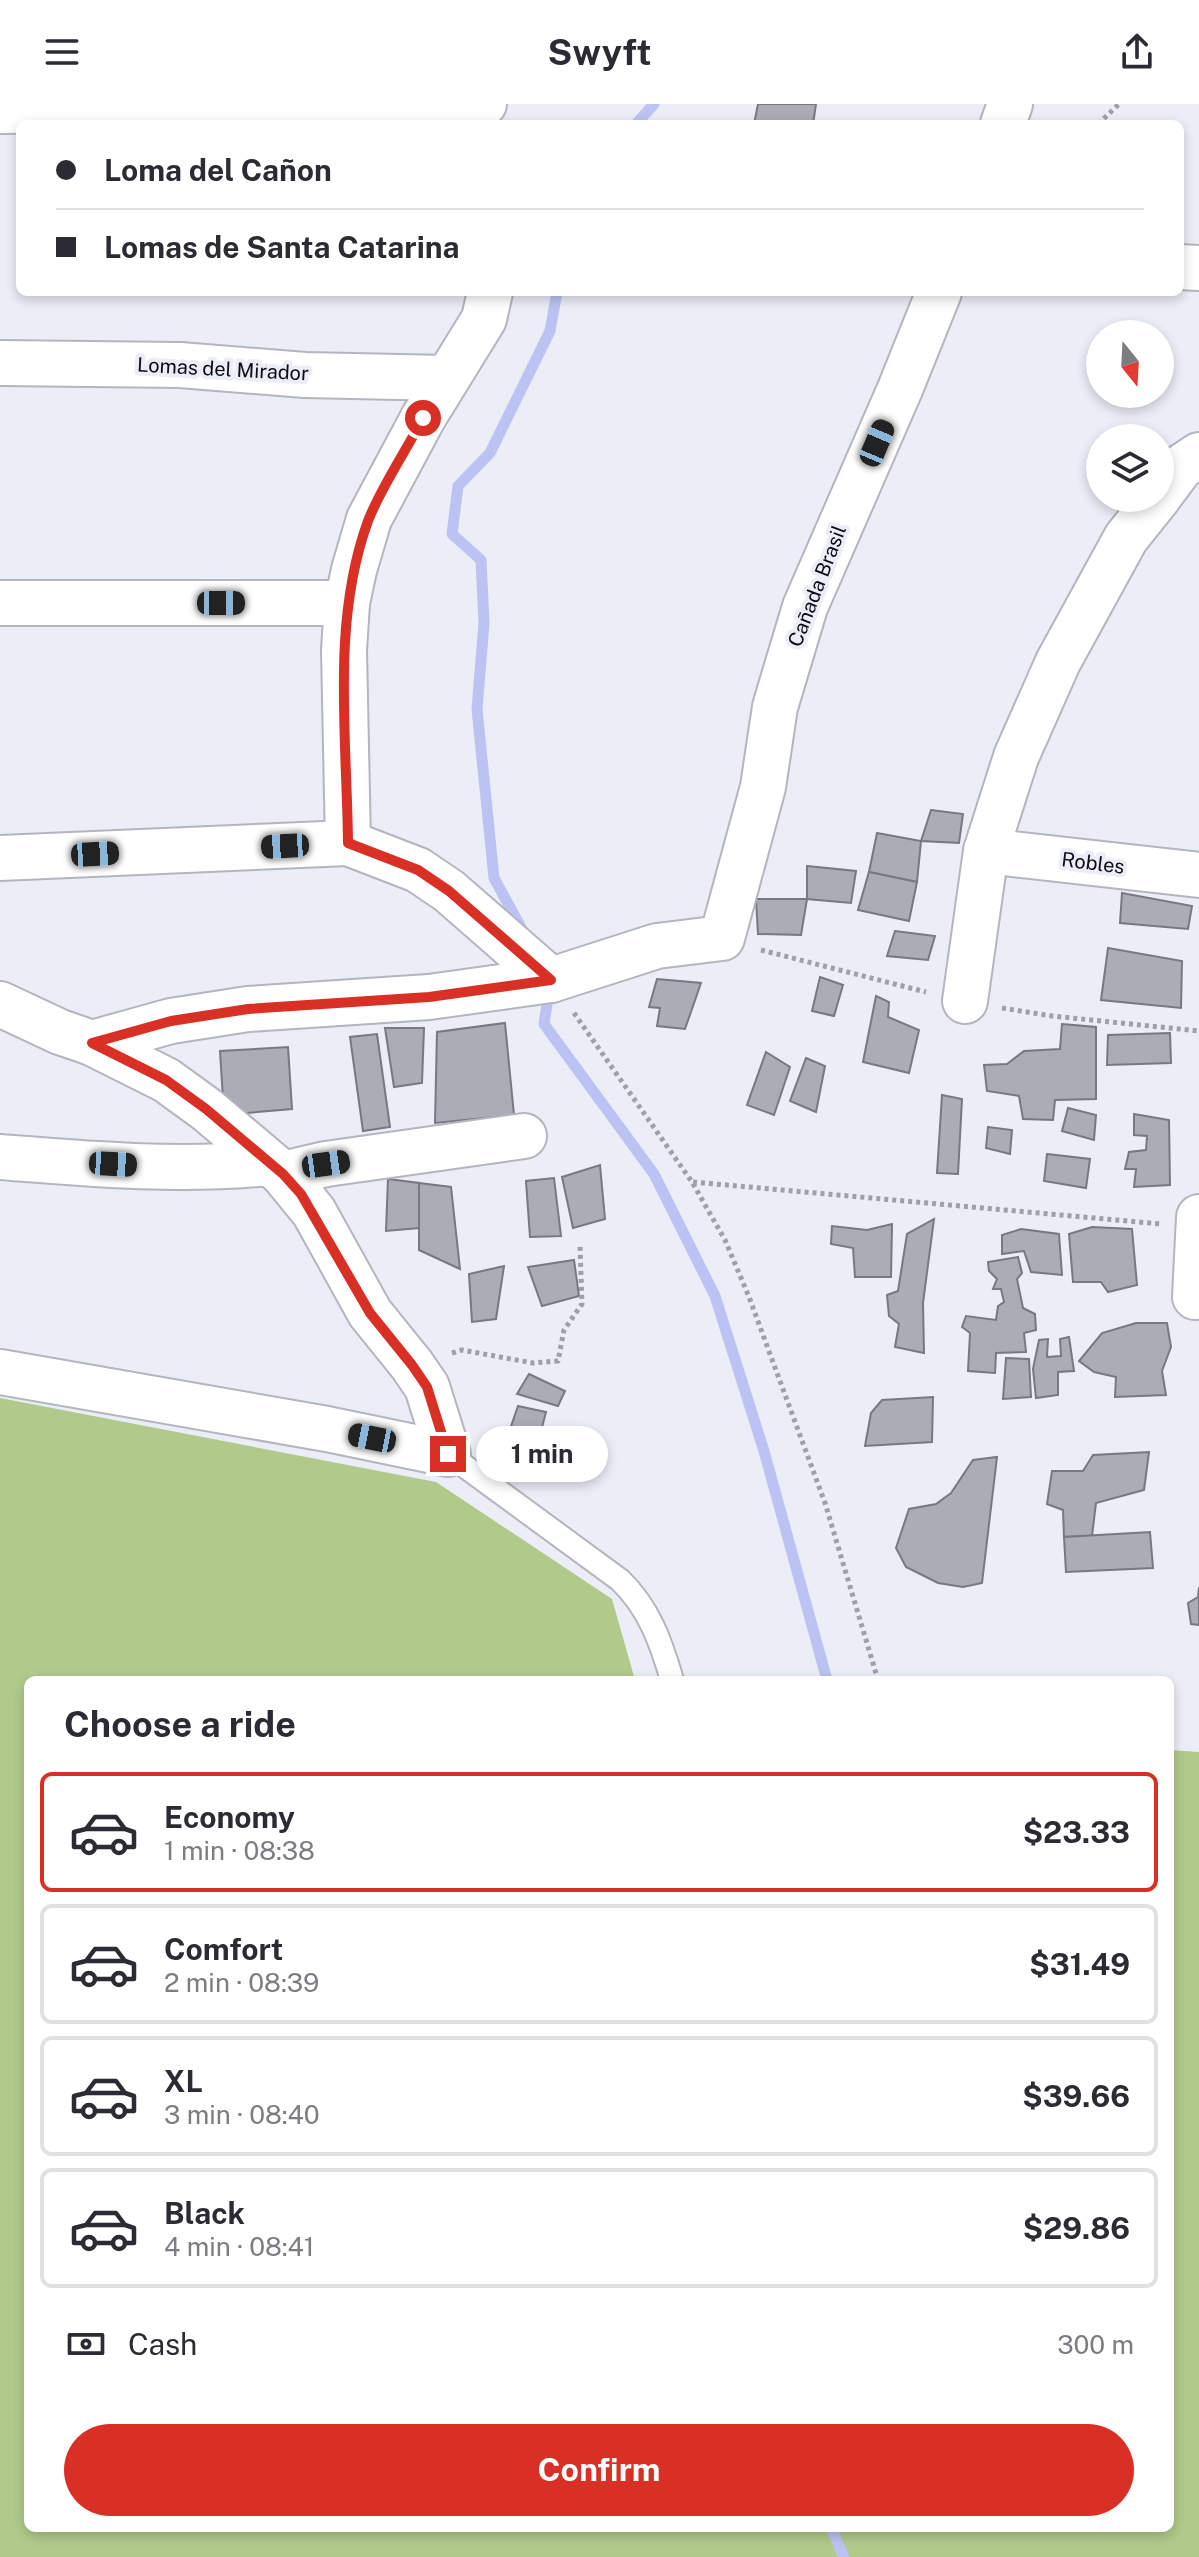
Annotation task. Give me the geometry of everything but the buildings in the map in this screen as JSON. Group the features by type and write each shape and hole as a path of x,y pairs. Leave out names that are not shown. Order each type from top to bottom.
{"street":[{"path":"23,108 484,104"},
{"path":"348,843 344,650 347,603 369,519 447,378 484,319 489,296"},
{"name":"Cañada Brasil","path":"551,980 657,946 722,938 763,787 775,707 805,607 937,296"},
{"name":"Lomas del Mirador","path":"0,363 180,365 305,375 447,378"},
{"path":"965,1001 986,851 1016,757 1058,662 1126,538 1147,512"},
{"path":"0,603 347,603"},
{"path":"0,858 348,843 418,870 449,891 551,980"},
{"name":"Robles","path":"986,851 1199,875"},
{"path":"92,1043 171,1021 248,1009 429,997 551,980"},
{"path":"0,1004 92,1043 166,1080 206,1109 276,1169 314,1212 370,1313 427,1387 448,1454 327,1429 0,1372"},
{"path":"0,1157 166,1167 276,1169 524,1136"},
{"path":"1195,1297 1199,1217"}],"lane":[{"path":"448,1454 620,1580 635,1595 653,1626 671,1676"}],"path":[{"path":"1102,120 1119,104"},
{"path":"551,980 692,1182 725,1240 825,1503 877,1676"},
{"path":"692,1182 1198,1226"},
{"path":"412,1365 462,1350 533,1363 558,1361 564,1330 582,1304 580,1246"}],"green space":[{"path":"0,1398 436,1482 612,1599 634,1676 24,1676 24,2532 1174,2532 1174,1750 1199,1752 1199,2557 0,2557"}],"waterway":[{"path":"640,120 654,104"},
{"path":"524,933 494,878 477,709 484,623 481,560 452,534 458,486 490,453 550,331 556,296"},
{"path":"549,991 544,1024 654,1174 715,1296 764,1451 826,1676"},
{"path":"833,2532 844,2557"}],"route":[{"path":"423,418 369,519 347,603 344,650 348,843 418,870 449,891 551,980 429,997 248,1009 171,1021 92,1043 166,1080 206,1109 283,1174 301,1194 370,1313 427,1387 448,1454"}]}
